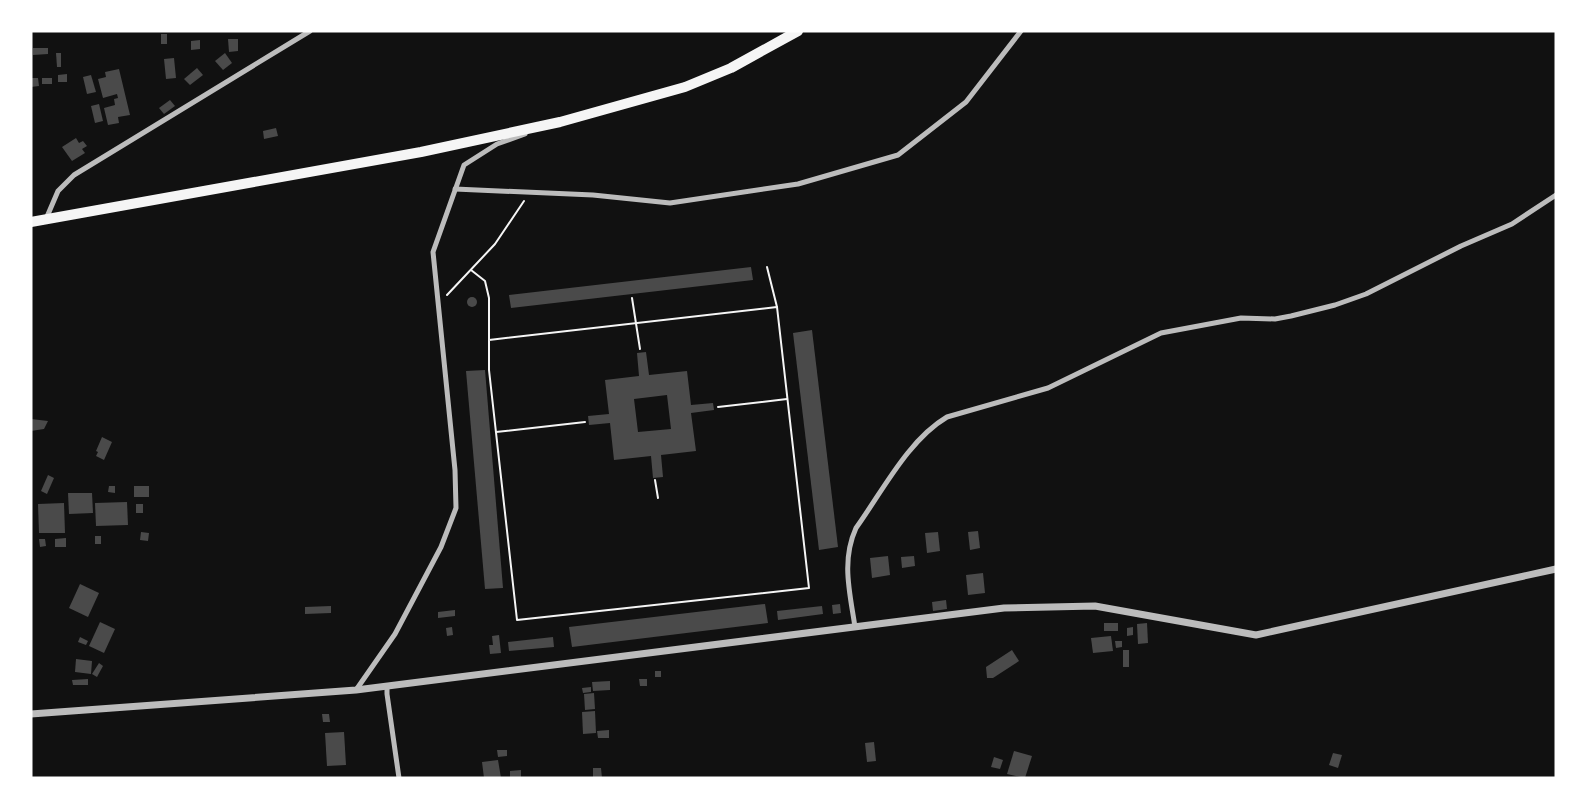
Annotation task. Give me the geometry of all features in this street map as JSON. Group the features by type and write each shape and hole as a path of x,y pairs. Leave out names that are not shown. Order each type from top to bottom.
{"highway":[{"path":"31,222 421,152 560,122 685,87 731,68 798,31"}],"street":[{"path":"46,219 58,191 74,175 310,31"},
{"path":"456,189 593,195 670,203 798,184 898,155 966,102 1020,31"},
{"path":"356,690 399,625 441,547 456,508 456,470 433,252 464,164 497,144 560,122"},
{"path":"855,627 846,566 850,542 856,528 917,442 933,425 947,417 1048,388 1161,333 1241,318 1275,319 1335,305 1358,297 1512,224 1556,195"},
{"path":"31,714 356,690 1004,608 1095,606 1256,635 1556,570"},
{"path":"388,686 387,694 399,778"}],"path":[{"path":"438,304 495,244 531,192"},
{"path":"471,270 485,281 489,298 489,370 516,620 809,588 777,307 767,267"},
{"path":"632,298 640,349"},
{"path":"489,340 777,307"},
{"path":"718,406 788,399"},
{"path":"496,432 585,422"},
{"path":"656,480 658,498"}],"building":[{"path":"161,34 167,34 167,44 161,44"},
{"path":"228,39 238,39 238,51 229,52"},
{"path":"200,40 200,49 191,50 191,41"},
{"path":"33,48 48,48 48,54 33,55"},
{"path":"56,53 61,53 61,67 57,67"},
{"path":"225,53 232,63 223,70 215,61"},
{"path":"174,58 176,78 166,79 164,59"},
{"path":"197,68 203,75 190,85 184,79"},
{"path":"119,69 130,115 118,117 119,123 108,125 104,108 115,105 114,99 118,98 117,94 103,98 98,79 106,77 105,72"},
{"path":"67,74 67,82 58,82 58,75"},
{"path":"91,75 96,92 87,94 83,77"},
{"path":"31,78 38,78 39,86 31,87"},
{"path":"42,78 52,78 52,84 42,84"},
{"path":"170,100 175,106 164,114 159,108"},
{"path":"99,104 103,121 95,123 91,106"},
{"path":"276,128 278,136 264,139 263,131"},
{"path":"76,138 79,143 83,141 87,146 82,149 85,153 72,161 62,147"},
{"path":"751,267 753,280 511,308 509,295"},
{"path":"470,297 474,297 477,302 476,306 470,307 467,304 467,300"},
{"path":"812,330 838,547 819,550 793,333"},
{"path":"646,352 649,375 687,371 691,405 713,403 714,410 691,413 696,451 661,455 663,477 653,478 651,456 614,460 610,423 589,425 588,416 609,414 605,380 639,376 637,353","holes":["667,395 671,429 638,432 634,399"]},
{"path":"485,370 503,588 485,589 466,371"},
{"path":"31,419 48,421 44,429 31,431"},
{"path":"102,437 112,442 104,460 96,456 98,452 96,451"},
{"path":"48,475 54,478 47,494 41,491"},
{"path":"109,486 115,486 115,493 108,492"},
{"path":"134,486 149,486 149,497 134,497"},
{"path":"68,493 92,493 93,513 69,514"},
{"path":"127,502 128,525 96,526 95,503"},
{"path":"64,503 65,533 39,533 38,504"},
{"path":"136,504 143,504 143,513 136,513"},
{"path":"978,531 980,548 970,550 968,532"},
{"path":"141,532 149,533 148,541 140,540"},
{"path":"938,532 940,551 927,553 925,533"},
{"path":"95,536 101,536 101,544 95,544"},
{"path":"66,538 66,547 55,547 55,539"},
{"path":"39,539 45,539 46,546 40,547"},
{"path":"888,556 890,575 872,578 870,558"},
{"path":"914,556 915,566 902,568 901,557"},
{"path":"983,573 985,593 968,595 966,575"},
{"path":"80,584 99,593 88,617 69,608"},
{"path":"946,600 947,609 933,611 932,602"},
{"path":"765,604 768,623 572,647 569,627"},
{"path":"840,604 841,613 833,614 832,605"},
{"path":"331,606 331,613 305,614 305,607"},
{"path":"822,606 823,614 778,620 777,611"},
{"path":"455,610 455,616 438,618 438,612"},
{"path":"100,622 115,629 104,653 89,646"},
{"path":"1104,623 1118,623 1118,631 1104,631"},
{"path":"1147,623 1148,643 1138,644 1137,624"},
{"path":"452,627 453,635 447,636 446,628"},
{"path":"1133,627 1133,635 1127,636 1127,628"},
{"path":"499,635 501,653 490,654 489,645 493,645 492,636"},
{"path":"1111,636 1113,651 1093,653 1091,638"},
{"path":"80,637 88,641 86,645 78,642"},
{"path":"553,637 554,647 509,651 508,642"},
{"path":"1115,641 1122,641 1122,647 1116,648"},
{"path":"1012,650 1019,661 993,678 987,678 986,667"},
{"path":"1123,650 1129,650 1129,667 1123,667"},
{"path":"76,659 92,661 91,674 75,672"},
{"path":"99,663 103,666 97,677 92,674"},
{"path":"655,671 661,671 661,677 655,677"},
{"path":"88,679 88,685 73,685 72,680"},
{"path":"639,679 647,679 647,686 640,686"},
{"path":"610,681 610,690 593,691 592,682"},
{"path":"591,687 591,692 583,693 582,688"},
{"path":"594,693 595,709 585,710 584,694"},
{"path":"595,711 596,733 583,734 582,712"},
{"path":"322,714 329,714 330,722 323,722"},
{"path":"609,730 609,738 598,738 597,731"},
{"path":"344,732 346,765 327,766 325,733"},
{"path":"874,742 876,761 867,762 865,743"},
{"path":"497,750 507,750 507,756 498,757"},
{"path":"1014,751 1032,756 1025,778 1007,774"},
{"path":"1333,753 1342,755 1338,768 1329,765"},
{"path":"994,757 1003,760 1000,769 991,767"},
{"path":"498,760 501,778 484,778 482,762"},
{"path":"593,768 601,768 602,778 593,778"},
{"path":"521,770 521,778 510,778 510,771"}]}
